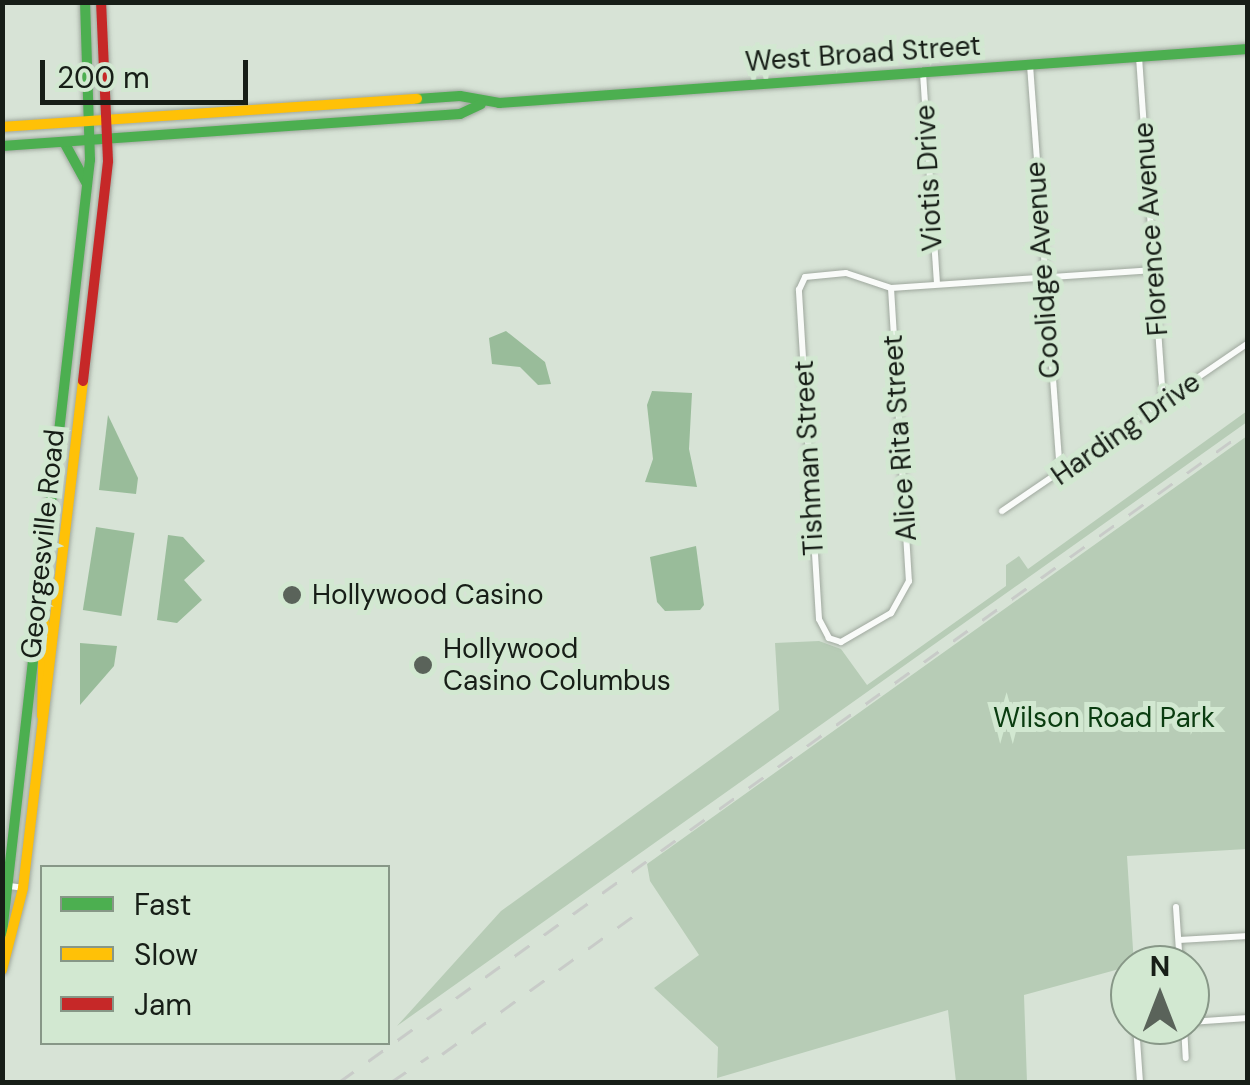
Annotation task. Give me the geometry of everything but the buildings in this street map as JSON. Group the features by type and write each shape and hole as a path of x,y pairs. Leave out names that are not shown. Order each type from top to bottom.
{"main road":[{"name":"Georgesville Road","path":"2,933 91,140 84,2"},
{"name":"Georgesville Road","path":"2,970 23,888 44,734 110,138 102,2"},
{"name":"West Broad Street","path":"2,146 460,114 482,104 1248,49"},
{"name":"West Broad Street","path":"2,127 460,96 482,104"},
{"path":"64,142 77,156 87,184"},
{"path":"40,616 44,734"}],"street":[{"name":"Florence Avenue","path":"1139,57 1163,402"},
{"name":"Coolidge Avenue","path":"1030,65 1060,474"},
{"name":"Viotis Drive","path":"923,72 937,284"},
{"path":"891,288 1154,270"},
{"name":"Tishman Street","path":"891,288 846,273 805,277 798,290 819,618 829,638 856,638 890,614 908,589"},
{"name":"Alice Rita Street","path":"891,288 908,589"},
{"name":"Harding Drive","path":"1002,512 1248,343"},
{"path":"5,886 23,888"},
{"path":"1176,907 1179,945"},
{"path":"1179,940 1248,936"},
{"path":"1210,1022 1248,1018"},
{"path":"1137,1045 1140,1082"},
{"path":"1186,1045 1186,1058"}],"green space":[{"path":"1247,411 1247,422 397,1026 501,911 779,710 775,643 819,641 841,649 867,685 1006,586 1006,565 1019,556 1028,569"},
{"name":"Wilson Road Park","path":"1247,436 1247,849 1127,856 1133,945 1110,945 1110,972 1024,995 1027,1082 956,1082 948,1010 717,1078 718,1047 654,988 699,955 650,881 647,864"}],"shaded area":[{"path":"506,331 545,362 551,384 538,385 520,367 492,364 489,338"},
{"path":"652,391 692,393 689,449 697,487 645,482 653,459 647,405"},
{"path":"108,415 138,478 136,494 99,490"},
{"path":"96,527 135,533 121,616 83,610"},
{"path":"168,535 183,537 205,561 184,580 202,600 177,623 157,620"},
{"path":"696,546 704,605 700,610 665,611 657,602 650,557"},
{"path":"80,643 117,646 114,666 80,705"}],"railway":[{"path":"339,1082 1248,429"},
{"path":"442,1054 633,916"},
{"path":"391,1082 428,1057"}],"traffic: fast":[{"path":"2,933 90,160 85,2"},
{"path":"417,99 460,96 499,103 1248,49"},
{"path":"2,146 460,114 481,104"},
{"path":"64,142 87,184"}],"traffic: slow":[{"path":"2,127 417,99"},
{"path":"2,970 23,888 83,381"},
{"path":"42,716 44,622"}],"traffic: jam":[{"path":"83,381 108,161 101,2"}],"place":[{"name":"Hollywood Casino","path":"292,595"},
{"name":"Hollywood Casino Columbus","path":"423,665"}]}
